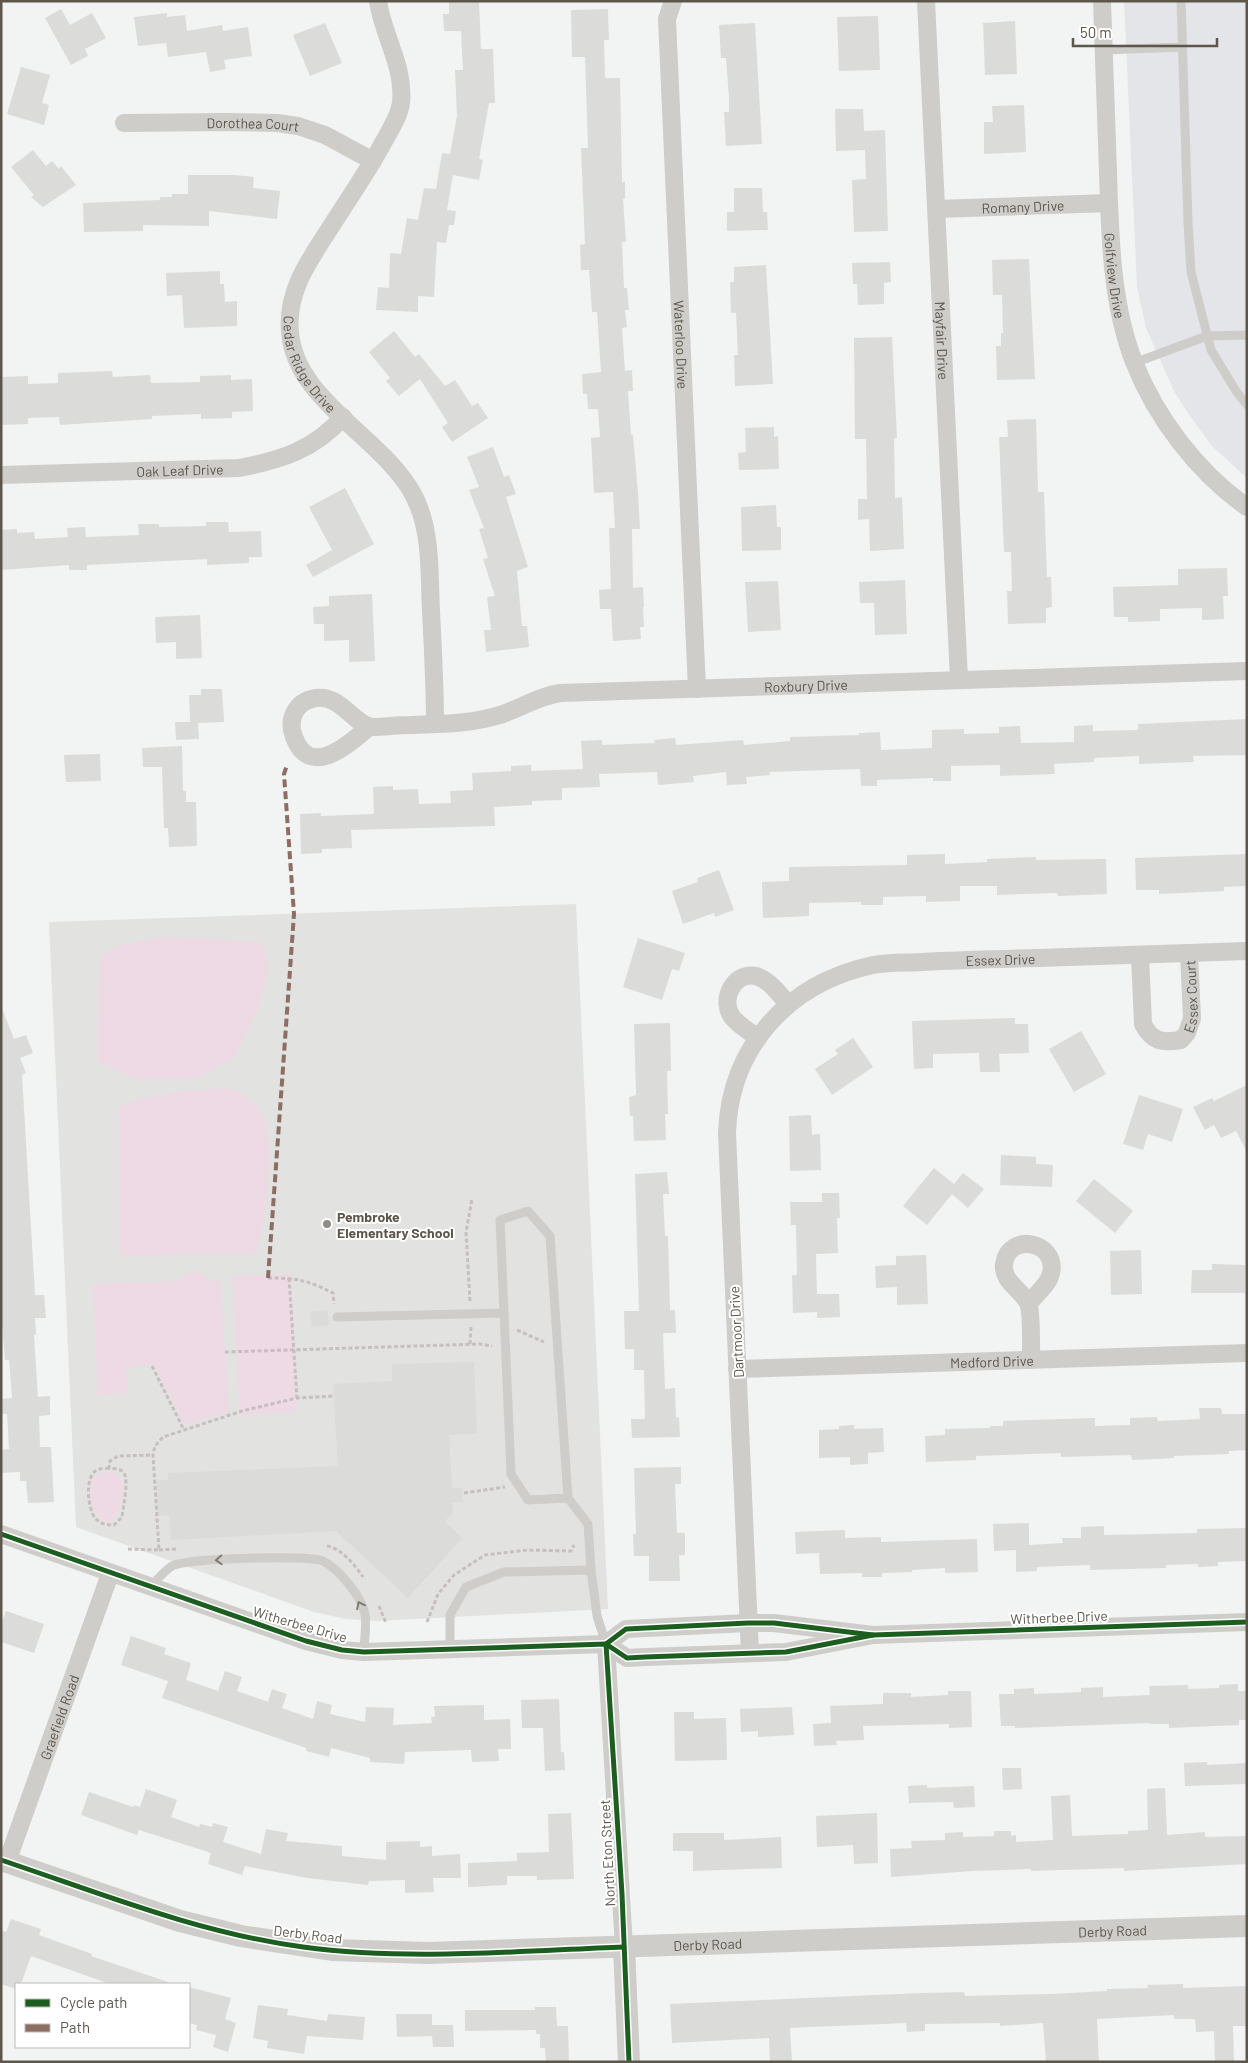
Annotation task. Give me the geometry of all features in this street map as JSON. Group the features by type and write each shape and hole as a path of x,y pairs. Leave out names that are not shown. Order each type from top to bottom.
{"street":[{"name":"Cedar Ridge Drive","path":"378,1 386,34 397,63 401,93 398,114 373,161 306,265 292,297 289,317 292,346 303,371 321,396 399,474 414,496 423,520 428,553 436,724"},
{"name":"Waterloo Drive","path":"673,1 667,19 698,689"},
{"name":"Mayfair Drive","path":"926,1 959,679"},
{"name":"Golfview Drive","path":"1102,1 1109,203 1116,288 1123,324 1134,363 1173,433 1218,483 1247,507"},
{"name":"Dorothea Court","path":"124,123 225,122 298,126 324,135 373,161"},
{"name":"Romany Drive","path":"937,209 1109,203"},
{"name":"Oak Leaf Drive","path":"1,475 239,468 273,461 292,454 329,433 343,418"},
{"name":"Roxbury Drive","path":"369,727 436,724 482,719 504,714 546,695 560,693 1247,671"},
{"name":"Essex Drive","path":"770,1021 788,1004 846,972 876,965 951,960 1247,951"},
{"name":"Essex Court","path":"1140,955 1143,1024 1148,1034 1158,1042 1169,1042 1181,1040 1191,1026 1189,953"},
{"path":"758,1038 733,1018 729,1011 727,998 732,986 743,977 756,976 771,985 788,1004"},
{"name":"Dartmoor Drive","path":"750,1654 728,1118 734,1089 741,1070 758,1038 770,1021"},
{"path":"1029,1304 1031,1360"},
{"name":"Medford Drive","path":"737,1369 1247,1353"},
{"name":"Witherbee Drive","path":"1,1534 150,1588 306,1641 342,1650 364,1652 450,1651 606,1644 626,1629 774,1622 873,1635"},
{"name":"Graefield Road","path":"4,1861 110,1574"},
{"name":"Witherbee Drive","path":"606,1644 627,1658 750,1654 786,1652 873,1635 1247,1622"},
{"name":"North Eton Street","path":"606,1644 629,2062"},
{"name":"Derby Road","path":"4,1861 180,1921 241,1936 301,1946 377,1953 428,1954 1247,1926"}],"lane":[{"path":"1181,1 1191,272 1210,350 1247,405"},
{"path":"1104,50 1182,47"},
{"path":"1134,363 1207,336 1247,335"},
{"path":"568,1498 528,1500 511,1474 500,1220 528,1211 550,1236 568,1498 588,1524 597,1616 606,1644"},
{"path":"336,1317 504,1313"},
{"path":"150,1588 173,1565 195,1561 253,1558 322,1560 341,1574 354,1593 365,1615 364,1652"},
{"path":"450,1651 450,1615 466,1587 504,1572 591,1570"}],"path":[{"path":"470,1344 471,1313 466,1232 472,1199"},
{"path":"268,1278 288,1278 310,1282 332,1293 336,1317"},
{"path":"288,1278 295,1351 297,1398"},
{"path":"225,1352 470,1344 492,1346 516,1330 558,1348"},
{"path":"152,1366 184,1430"},
{"path":"128,1549 159,1550 153,1455 155,1446 164,1437 242,1411 297,1398 334,1396"},
{"path":"109,1468 110,1461 118,1456 153,1455"},
{"path":"109,1468 118,1469 124,1473 126,1480 122,1517 114,1525 105,1524 94,1517 90,1508 89,1481 97,1470 109,1468"},
{"path":"464,1493 503,1489 516,1480"}],"shaded area":[{"path":"1124,1 1247,1 1247,478 1212,446 1190,416 1174,391 1146,328 1137,287"},
{"name":"Pembroke Elementary School","path":"576,904 608,1609 377,1621 346,1619 314,1612 76,1527 49,922"},
{"path":"166,937 261,942 269,968 258,1009 234,1058 195,1079 134,1079 98,1062 99,957 119,945"},
{"path":"222,1089 237,1091 260,1110 265,1123 269,1159 266,1202 256,1253 120,1256 119,1108 132,1101 191,1090"},
{"path":"197,1272 210,1280 220,1279 229,1412 184,1424 154,1364 126,1368 128,1393 98,1395 93,1284 178,1281 186,1274"},
{"path":"291,1274 297,1411 240,1415 232,1276"},
{"path":"108,1472 120,1477 123,1488 118,1515 110,1522 103,1520 95,1511 92,1504 91,1490 93,1477"}],"building":[{"path":"449,1 479,1 481,49 493,49 495,103 489,103 479,159 483,160 479,180 453,175 447,210 456,211 454,225 449,225 446,243 437,242 434,297 418,296 418,312 376,310 378,287 389,288 390,253 401,254 407,218 418,220 424,188 436,189 442,153 450,154 457,116 455,70 463,70 461,31 444,31 443,14 449,14"},
{"path":"61,9 70,25 92,13 106,38 85,49 88,56 71,65 45,18"},
{"path":"608,9 609,40 604,40 605,78 620,78 622,182 625,182 625,199 623,199 626,242 622,242 624,288 627,288 629,310 625,310 627,327 622,328 625,371 632,370 633,391 628,391 640,529 632,529 633,588 643,587 644,607 644,627 640,627 641,639 613,641 611,609 600,609 599,590 611,589 609,528 615,528 613,492 594,493 591,438 600,437 598,409 588,409 587,394 583,394 582,374 601,372 597,312 592,312 589,270 581,270 580,245 585,244 581,148 588,148 585,57 572,57 571,10"},
{"path":"167,13 167,17 185,15 187,31 222,25 223,31 248,27 252,56 224,60 226,69 210,72 206,52 168,57 166,43 138,46 134,17"},
{"path":"878,16 880,70 839,71 837,17"},
{"path":"1015,21 1017,74 985,75 983,23"},
{"path":"325,23 342,63 310,76 293,35"},
{"path":"755,23 762,144 726,146 724,112 729,112 729,98 726,58 721,58 719,25"},
{"path":"21,67 50,75 42,103 49,105 44,125 7,114"},
{"path":"1024,105 1026,152 984,154 984,122 993,122 992,106"},
{"path":"835,109 863,109 864,131 885,130 888,231 854,232 852,180 866,179 865,150 836,151"},
{"path":"33,150 46,166 52,161 59,169 61,166 76,185 43,207 31,197 34,195 11,167"},
{"path":"188,175 254,177 253,188 280,191 277,219 209,211 209,226 143,225 143,231 84,232 83,203 160,200 160,197 172,197 172,194 188,194"},
{"path":"734,188 762,188 763,212 767,212 768,230 727,231 727,212 734,212"},
{"path":"1029,259 1035,379 997,380 996,346 1001,346 1001,333 1003,333 1002,295 993,295 992,260"},
{"path":"890,262 891,282 884,283 884,304 858,305 857,284 853,284 852,263"},
{"path":"766,265 773,384 735,386 734,355 738,355 736,313 731,313 730,282 734,282 734,267"},
{"path":"220,271 220,284 224,284 225,302 237,301 237,326 184,328 182,295 167,296 166,273"},
{"path":"394,331 415,357 419,354 445,386 455,380 472,406 478,403 488,418 452,442 442,427 448,423 420,379 399,396 386,381 390,378 369,352"},
{"path":"892,337 897,438 894,438 895,498 902,497 904,549 870,551 869,519 858,520 858,499 867,499 866,439 855,439 854,338"},
{"path":"112,371 113,377 150,375 151,383 200,382 200,376 231,375 231,380 252,379 253,411 232,412 232,418 201,419 201,414 152,416 152,419 60,425 59,417 28,418 28,424 1,425 1,377 28,376 28,384 58,383 58,373"},
{"path":"1036,419 1038,492 1044,492 1047,577 1051,577 1052,607 1046,608 1046,623 1008,624 1007,591 1012,591 1011,552 1004,552 999,437 1008,437 1007,420"},
{"path":"774,427 774,437 778,436 779,469 739,470 738,453 746,452 745,428"},
{"path":"493,447 504,477 509,475 516,494 506,497 528,567 517,571 522,626 527,626 529,647 486,652 484,630 491,630 487,597 495,596 483,559 488,558 479,529 484,528 469,490 479,487 467,457"},
{"path":"345,488 374,544 313,577 306,565 332,550 309,507"},
{"path":"776,505 777,527 781,527 781,550 742,551 741,507"},
{"path":"206,522 228,522 229,532 261,531 262,557 249,557 249,563 207,565 207,559 87,565 87,570 69,570 69,565 1,570 1,530 17,529 17,533 34,532 35,539 68,537 67,528 85,527 86,537 139,535 138,524 159,524 159,527 206,526"},
{"path":"1227,568 1228,596 1223,596 1224,619 1202,620 1202,608 1160,609 1160,621 1128,622 1128,617 1114,617 1113,587 1178,585 1178,569"},
{"path":"905,580 907,634 875,635 874,603 860,603 859,582"},
{"path":"778,581 781,630 748,632 745,582"},
{"path":"372,594 375,661 349,662 349,640 324,641 324,624 314,624 313,607 329,606 329,596"},
{"path":"200,615 202,658 176,659 176,642 156,643 155,617"},
{"path":"201,689 222,689 224,722 198,723 199,739 176,740 175,722 190,722 189,695 201,695"},
{"path":"1247,719 1247,755 1193,756 1194,762 1139,764 1139,756 1094,758 1094,762 1054,764 1055,774 1000,776 1000,765 951,766 951,781 933,781 933,778 877,780 877,786 861,786 860,769 769,772 770,775 746,777 747,784 727,785 726,772 693,776 694,782 658,785 657,772 599,774 600,787 562,788 562,800 532,801 532,805 494,807 495,826 351,830 352,848 322,849 322,853 301,854 300,814 321,813 321,816 374,814 373,787 393,786 393,790 418,789 419,804 451,803 450,791 473,790 472,773 511,771 511,766 531,765 531,771 583,769 581,741 602,740 602,745 655,743 654,740 675,738 676,745 743,740 744,745 790,741 790,737 859,735 859,733 880,732 881,750 932,748 932,730 964,729 964,734 999,733 999,727 1020,726 1021,743 1074,742 1074,726 1093,725 1093,731 1138,730 1138,724"},
{"path":"182,746 183,791 186,791 186,802 196,802 197,846 169,847 168,828 164,828 162,767 143,767 142,748"},
{"path":"100,754 101,781 66,782 64,755"},
{"path":"945,854 945,864 987,862 987,859 1036,857 1036,860 1106,859 1107,894 1058,896 1057,893 997,895 997,886 960,886 960,901 926,902 926,896 883,897 883,905 861,905 861,902 809,903 809,916 763,918 762,882 789,881 789,867 907,865 907,855"},
{"path":"1247,854 1247,886 1224,887 1224,891 1159,894 1159,890 1136,890 1135,858"},
{"path":"719,870 734,910 715,917 714,913 683,924 672,891 698,882 697,878"},
{"path":"638,938 685,953 679,971 672,969 662,1000 623,987"},
{"path":"1,1011 3,1011 14,1039 26,1035 33,1053 20,1058 26,1073 22,1075 35,1295 44,1295 46,1318 35,1318 36,1335 34,1335 38,1397 50,1396 50,1415 39,1416 40,1447 51,1447 54,1502 28,1503 26,1481 20,1481 20,1472 1,1473 1,1450 9,1449 7,1414 1,1414 1,1399 12,1398 9,1360 5,1360 1,1310"},
{"path":"1015,1018 1015,1024 1028,1024 1029,1053 999,1054 1000,1072 980,1072 979,1053 933,1054 933,1068 914,1069 912,1021"},
{"path":"670,1023 671,1071 667,1071 668,1114 665,1114 666,1140 634,1141 633,1116 630,1116 629,1097 636,1095 634,1024"},
{"path":"1081,1031 1106,1074 1074,1092 1049,1049"},
{"path":"853,1038 873,1067 832,1095 815,1069 838,1054 835,1050"},
{"path":"1247,1085 1247,1152 1236,1131 1221,1138 1214,1125 1205,1130 1193,1107 1212,1098 1214,1101"},
{"path":"1139,1095 1183,1109 1172,1142 1148,1134 1143,1150 1123,1144"},
{"path":"811,1115 812,1135 820,1134 821,1170 790,1171 789,1116"},
{"path":"1001,1155 1036,1157 1036,1164 1053,1165 1052,1187 1000,1185"},
{"path":"934,1168 954,1184 963,1173 984,1189 968,1208 952,1194 927,1225 903,1206"},
{"path":"667,1172 669,1194 663,1194 665,1236 668,1236 670,1310 675,1310 676,1333 663,1333 665,1389 675,1388 676,1418 679,1417 680,1437 632,1438 631,1419 645,1419 644,1370 634,1370 634,1349 625,1349 624,1311 639,1311 635,1174"},
{"path":"1094,1179 1133,1211 1115,1233 1076,1201"},
{"path":"822,1193 839,1193 840,1218 837,1218 838,1253 816,1254 817,1294 839,1294 840,1317 817,1318 817,1312 793,1313 792,1275 797,1275 796,1225 791,1225 790,1202 822,1202"},
{"path":"1141,1250 1142,1294 1111,1295 1110,1251"},
{"path":"926,1255 928,1304 897,1305 897,1287 876,1288 875,1266 896,1265 896,1256"},
{"path":"1212,1264 1245,1265 1245,1293 1191,1293 1192,1270 1212,1270"},
{"path":"328,1310 329,1325 312,1327 310,1312"},
{"path":"474,1362 477,1433 449,1435 452,1488 462,1488 463,1502 452,1503 453,1513 445,1521 462,1538 408,1598 336,1531 171,1540 169,1515 157,1516 156,1481 168,1480 168,1473 338,1466 333,1384 392,1381 392,1364"},
{"path":"1199,1408 1221,1408 1222,1414 1247,1414 1247,1450 1229,1451 1229,1454 1174,1456 1174,1458 1159,1459 1132,1460 1131,1455 1061,1457 1061,1453 976,1456 976,1460 926,1462 925,1436 945,1435 945,1429 990,1428 990,1426 1003,1426 1003,1421 1095,1418 1095,1426 1130,1425 1130,1418 1157,1417 1158,1421 1200,1419"},
{"path":"854,1425 854,1429 883,1428 884,1452 868,1453 868,1464 850,1465 850,1457 819,1458 819,1430 839,1429 839,1426"},
{"path":"681,1467 681,1484 675,1484 677,1533 685,1533 685,1555 679,1555 680,1581 649,1581 649,1556 634,1556 633,1534 636,1534 634,1468"},
{"path":"1029,1523 1029,1545 1063,1543 1062,1538 1081,1538 1081,1527 1104,1526 1104,1535 1197,1533 1197,1529 1247,1528 1247,1561 1218,1562 1218,1566 1198,1567 1198,1564 1166,1565 1166,1568 1090,1570 1090,1565 1037,1567 1037,1571 1016,1572 1016,1550 994,1551 993,1524"},
{"path":"845,1530 845,1538 881,1537 881,1542 977,1539 978,1572 945,1573 945,1568 882,1573 882,1577 862,1577 862,1573 820,1574 819,1553 796,1554 795,1532"},
{"path":"6,1611 44,1624 34,1653 1,1642 1,1625"},
{"path":"131,1636 166,1648 164,1654 191,1663 186,1680 218,1691 225,1671 242,1677 237,1691 268,1702 272,1689 287,1694 282,1708 313,1719 317,1701 332,1705 330,1714 365,1722 366,1707 394,1708 393,1725 432,1723 431,1717 435,1717 434,1706 484,1705 484,1720 510,1719 511,1749 498,1749 499,1761 472,1762 471,1750 405,1752 404,1764 370,1762 370,1758 331,1748 329,1757 306,1751 306,1748 162,1698 168,1681 121,1665"},
{"path":"1238,1684 1238,1691 1247,1691 1247,1720 1239,1720 1239,1725 1169,1728 1169,1724 1150,1723 1015,1728 1015,1726 1001,1726 999,1694 1014,1694 1014,1689 1034,1688 1034,1694 1081,1692 1081,1688 1103,1687 1103,1697 1150,1695 1149,1686 1188,1685 1188,1689 1219,1688 1219,1685"},
{"path":"948,1691 971,1691 972,1727 949,1728 949,1724 863,1726 864,1740 836,1741 837,1745 814,1746 813,1724 831,1723 830,1706 883,1704 883,1693 911,1693 911,1697 948,1695"},
{"path":"559,1699 561,1752 564,1752 565,1770 545,1771 543,1728 522,1728 521,1700"},
{"path":"792,1707 794,1735 758,1737 758,1731 741,1732 740,1709"},
{"path":"674,1712 694,1712 694,1719 726,1718 727,1760 675,1761"},
{"path":"1207,1762 1207,1765 1247,1763 1247,1784 1185,1786 1184,1763"},
{"path":"1002,1768 1021,1768 1022,1789 1003,1790"},
{"path":"927,1785 927,1788 974,1786 975,1807 954,1808 953,1802 909,1803 908,1786"},
{"path":"1165,1788 1167,1835 1205,1832 1205,1837 1247,1836 1247,1864 1124,1871 1124,1868 973,1871 891,1877 890,1849 912,1848 911,1841 945,1840 945,1833 963,1832 963,1837 994,1836 994,1831 1011,1831 1011,1836 1016,1835 1016,1842 1053,1840 1051,1796 1070,1795 1072,1836 1128,1834 1128,1831 1148,1830 1147,1789"},
{"path":"146,1789 177,1800 171,1817 199,1827 200,1824 212,1827 213,1823 228,1827 223,1842 261,1854 266,1829 288,1833 286,1841 342,1846 342,1856 386,1860 386,1842 420,1841 420,1847 432,1846 432,1856 460,1854 461,1878 433,1878 434,1892 405,1893 405,1880 369,1881 368,1885 307,1878 245,1866 242,1875 208,1864 211,1853 139,1830 137,1835 81,1815 89,1792 133,1807 134,1805 140,1807"},
{"path":"571,1813 574,1879 537,1880 537,1876 507,1876 507,1885 468,1887 468,1863 517,1861 517,1853 549,1852 548,1814"},
{"path":"877,1813 878,1863 854,1864 853,1845 817,1847 816,1816"},
{"path":"673,1833 724,1833 724,1840 781,1837 782,1868 693,1871 693,1851 673,1851"},
{"path":"11,1919 41,1929 39,1935 92,1954 91,1956 168,1983 107,1983 31,1956 21,1983 15,1983 15,1989 1,1984 1,1930 6,1932"},
{"path":"1183,1984 1183,1988 1247,1986 1247,2026 1233,2026 1234,2062 1215,2062 1214,2031 1196,2032 1195,2019 1174,2019 1174,2015 1097,2019 1099,2062 1046,2062 1043,2023 1000,2026 1000,2023 925,2024 925,2031 907,2032 906,2023 790,2028 792,2062 770,2062 769,2038 672,2043 670,2004 921,1993 964,1992 965,1996 1050,1994 1107,1991 1107,1989 1148,1988 1147,1985"},
{"path":"190,1987 231,1998 225,2019 236,2023 228,2052 213,2047 216,2035 196,2030 197,2025 190,2023"},
{"path":"258,2005 288,2009 287,2015 327,2021 328,2014 365,2017 363,2040 307,2036 304,2054 267,2048 268,2041 253,2038"},
{"path":"535,2007 556,2007 557,2026 568,2026 569,2062 546,2062 545,2048 540,2048 540,2034 536,2034 536,2030 465,2031 465,2010 535,2010"},
{"path":"396,2014 432,2014 432,2025 453,2025 454,2047 433,2047 432,2036 397,2037"}],"marked path":[{"path":"268,1278 294,914 284,774 287,765"}],"cycle path":[{"path":"1,1534 306,1641 342,1650 364,1652 606,1644 627,1658 786,1652 873,1635"},
{"path":"606,1644 626,1629 748,1623 774,1623 873,1635 1247,1622"},
{"path":"606,1644 622,1894 629,2062"},
{"path":"1,1860 187,1922 264,1941 303,1947 343,1951 423,1954 624,1947"}],"place":[{"name":"Pembroke Elementary School","path":"327,1224"}]}
